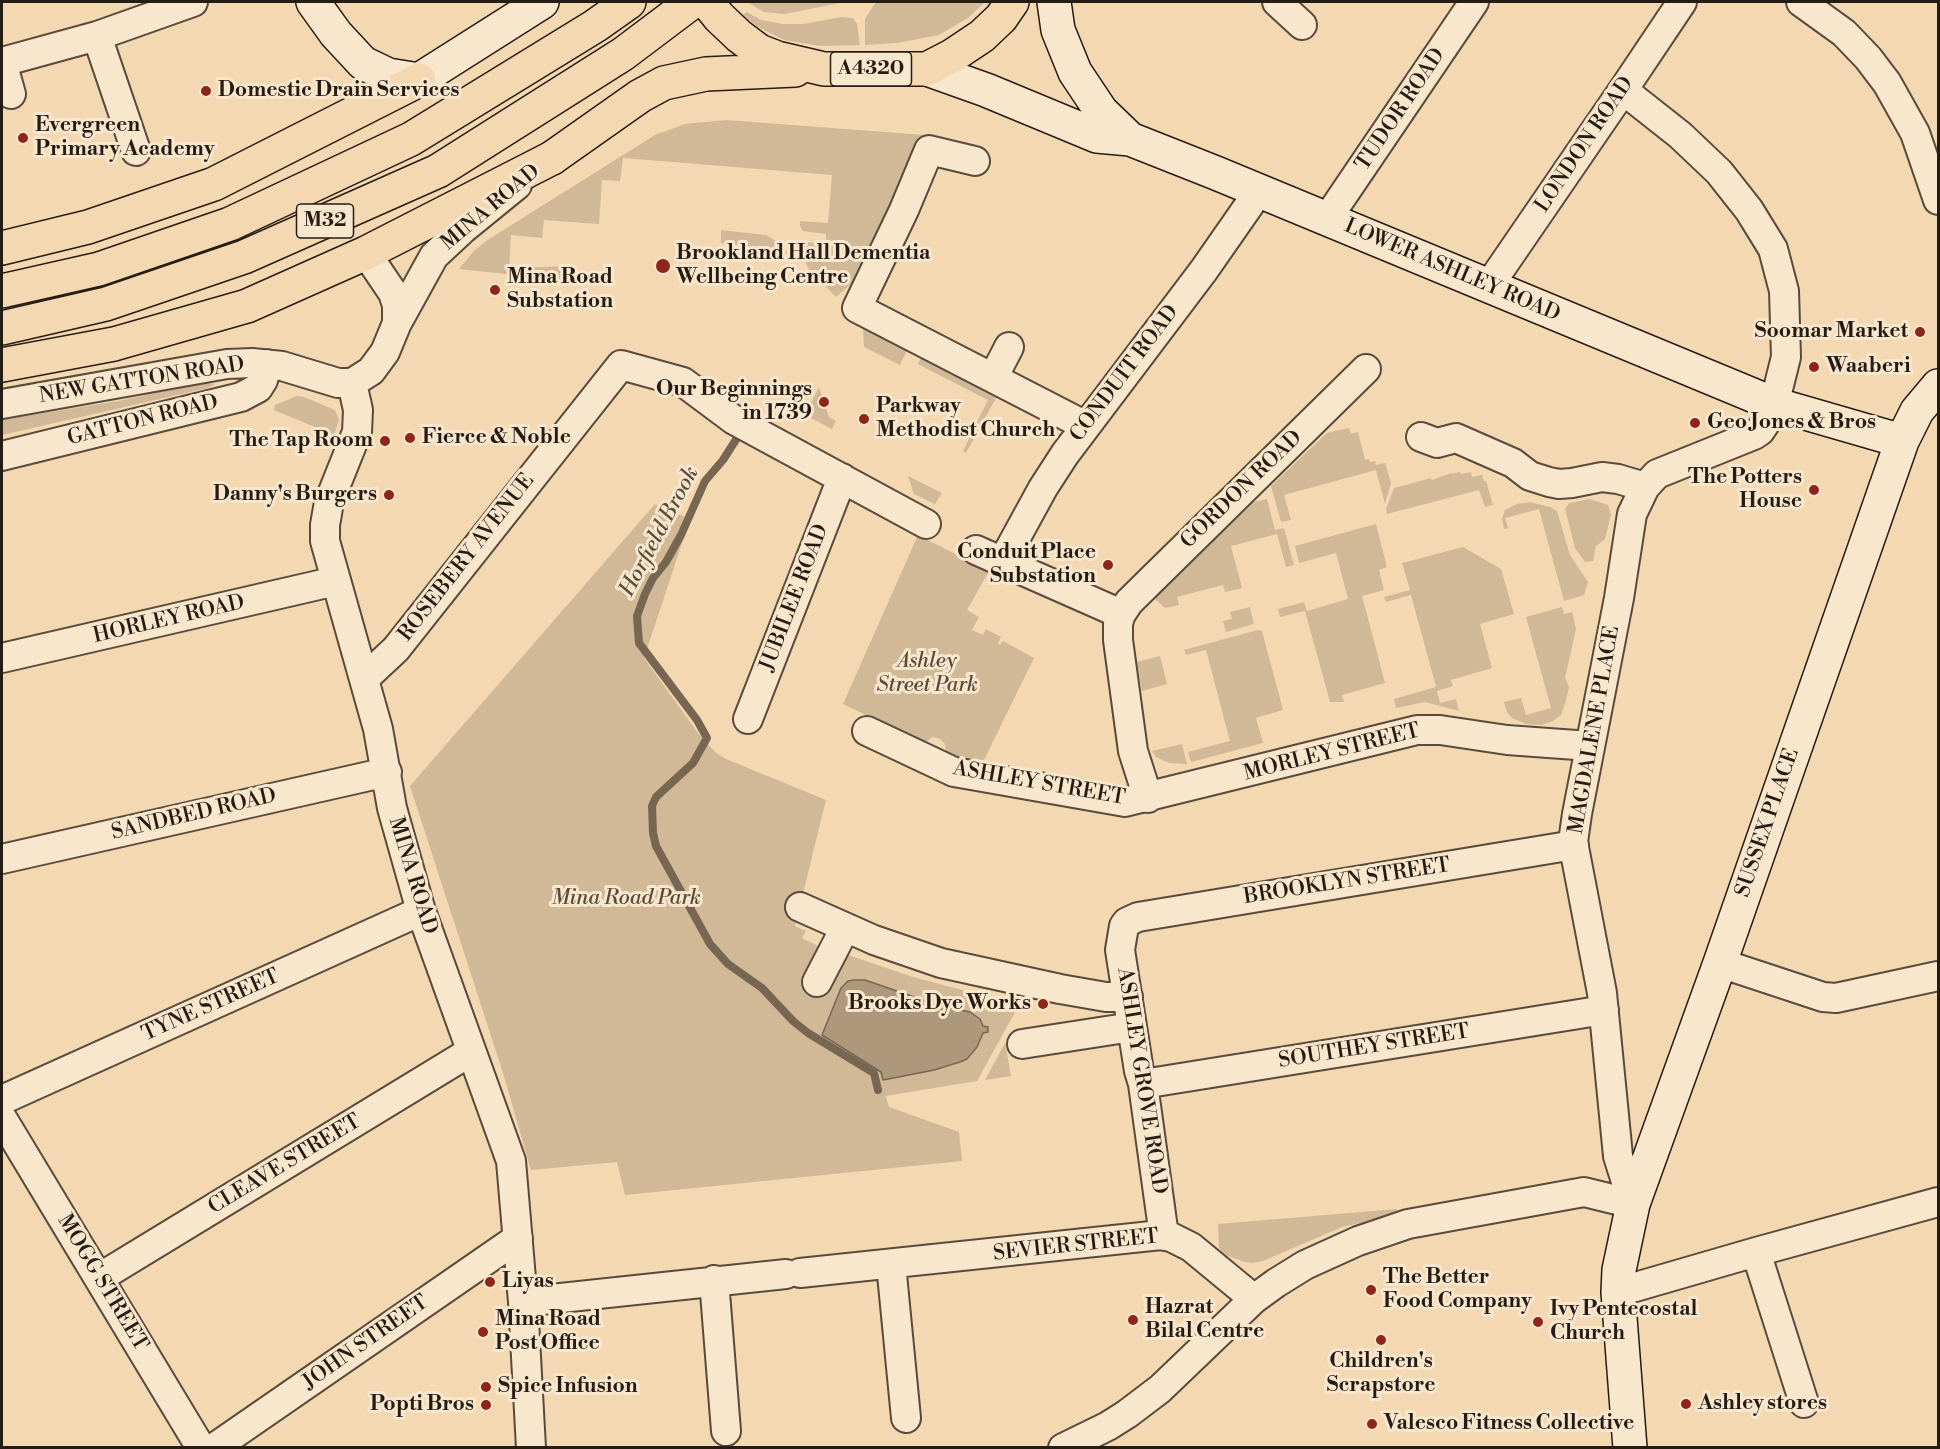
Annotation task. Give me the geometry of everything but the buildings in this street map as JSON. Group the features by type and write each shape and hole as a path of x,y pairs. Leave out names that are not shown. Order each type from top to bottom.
{"main road":[{"path":"313,2 336,34 363,63 388,75 419,80"},
{"path":"2,248 88,227 214,184 419,80 542,2"},
{"name":"M32","path":"2,291 99,269 230,224 411,139 596,26 629,2"},
{"name":"A4320","path":"706,7 759,51 787,61 824,69 927,69 982,36 1001,18 1012,2"},
{"name":"LOWER ASHLEY ROAD","path":"1054,2 1058,30 1075,72 1101,111 1130,139"},
{"name":"M32","path":"2,328 106,304 244,257 438,171 623,54 706,7"},
{"path":"552,158 640,96 670,81 717,73 824,69"},
{"name":"LOWER ASHLEY ROAD","path":"927,69 987,90 1097,136 1130,139 1774,404 1902,441"},
{"name":"M32","path":"2,364 114,344 247,306 366,253 552,158"},
{"name":"SUSSEX PLACE","path":"1630,1448 1618,1292 1619,1270 1634,1204 1902,441 1917,411 1938,386"}],"street":[{"path":"10,94 2,62 97,36 193,2"},
{"path":"1277,2 1302,25"},
{"name":"TUDOR ROAD","path":"1327,219 1474,2"},
{"name":"LONDON ROAD","path":"1488,287 1682,2"},
{"path":"1801,2 1844,33 1868,58 1887,83 1915,133 1938,200"},
{"path":"97,36 136,150"},
{"name":"MAGDALENE PLACE","path":"1623,90 1680,135 1719,172 1749,210 1773,249 1784,291 1786,357 1774,404 1764,426 1754,435 1663,470 1652,477 1632,514 1619,598 1577,814 1574,844 1604,1010 1618,1156 1634,1204"},
{"path":"975,161 929,150 900,219 856,308 1086,426"},
{"name":"MINA ROAD","path":"531,1448 524,1302 511,1161 421,911 392,808 378,729 325,541 325,525 329,502 357,432 358,410 352,383 376,366 429,264 440,250 552,158"},
{"name":"CONDUIT ROAD","path":"1002,563 1043,488 1086,426 1204,270 1259,191"},
{"name":"MINA ROAD","path":"366,253 393,293 397,305 397,323"},
{"path":"993,378 1009,347"},
{"name":"NEW GATTON ROAD","path":"2,404 227,364 252,363 282,366 338,383 352,383"},
{"name":"GATTON ROAD","path":"2,456 241,397 258,388 263,380 267,364"},
{"name":"ROSEBERY AVENUE","path":"364,679 396,649 621,364 683,382 734,420 842,478"},
{"name":"GORDON ROAD","path":"1121,614 1138,594 1366,369"},
{"path":"1421,437 1437,443 1456,438 1513,463 1530,476 1549,482 1572,483 1602,477 1645,487"},
{"path":"842,478 926,524"},
{"name":"JUBILEE ROAD","path":"748,719 842,478"},
{"path":"976,550 1121,614 1118,623 1118,639 1133,751 1148,798"},
{"name":"HORLEY ROAD","path":"2,658 336,581"},
{"name":"MORLEY STREET","path":"1148,798 1417,730 1440,730 1507,740 1590,746"},
{"name":"ASHLEY STREET","path":"867,731 945,768 964,774 1116,801 1125,802 1148,798"},
{"name":"SANDBED ROAD","path":"2,859 387,772"},
{"name":"BROOKLYN STREET","path":"1124,926 1132,918 1574,844"},
{"path":"800,907 845,928 906,951 968,969 1069,991 1106,997 1128,997"},
{"name":"TYNE STREET","path":"2,1100 421,911"},
{"name":"ASHLEY GROVE ROAD","path":"1124,926 1120,950 1143,1084 1164,1236"},
{"path":"817,982 845,928"},
{"path":"1720,963 1823,997 1836,998 1938,976"},
{"name":"SOUTHEY STREET","path":"1143,1084 1604,1010"},
{"path":"1022,1044 1132,1028"},
{"name":"CLEAVE STREET","path":"99,1278 470,1052"},
{"name":"MOGG STREET","path":"2,1118 201,1448"},
{"path":"1064,1448 1093,1441 1160,1389 1254,1299 1305,1265 1358,1241 1408,1224 1584,1192 1634,1204"},
{"path":"1618,1292 1938,1202"},
{"name":"SEVIER STREET","path":"524,1302 714,1280 891,1264 1155,1235 1171,1237 1191,1247 1254,1299"},
{"name":"JOHN STREET","path":"214,1448 518,1238"},
{"path":"1756,1252 1804,1403"},
{"path":"891,1264 906,1418"},
{"path":"714,1280 726,1431"}],"green space":[{"path":"747,2 845,2 784,14 764,12"},
{"path":"876,2 985,2 968,18 939,35 897,43 865,45 865,19"},
{"path":"747,12 761,20 783,24 804,24 841,17 853,18 857,24 860,45 820,46 784,40 758,27 743,15"},
{"path":"726,120 925,135 895,206 860,276 836,297 809,270 801,252 802,242 826,243 826,234 803,231 800,226 800,221 828,223 832,175 623,158 620,181 602,180 599,224 544,220 542,238 511,235 509,268 573,266 571,281 459,269 486,241 655,135 685,124"},
{"path":"721,230 766,235 776,241 787,253 782,255 764,248 721,243"},
{"path":"863,328 907,350 900,365 864,347"},
{"path":"921,357 997,396 966,453 963,451 988,400 918,364"},
{"path":"202,382 215,384 208,388 2,435 2,420 124,400"},
{"path":"819,387 829,417 836,421 832,429 805,415"},
{"path":"297,396 335,410 339,420 334,435 274,410 275,405"},
{"path":"1349,428 1351,434 1358,432 1365,460 1375,461 1376,465 1385,463 1391,483 1385,504 1376,470 1284,495 1291,520 1281,522 1271,486 1327,433"},
{"path":"1460,472 1461,474 1471,472 1472,477 1482,475 1493,505 1485,507 1479,490 1387,514 1386,509 1394,488"},
{"path":"908,476 942,493 935,504 914,494"},
{"path":"1267,499 1275,530 1284,528 1294,565 1286,567 1277,534 1231,546 1242,588 1225,592 1223,585 1177,597 1179,605 1165,608 1155,599 1254,502"},
{"path":"1590,499 1608,505 1611,515 1605,539 1596,546 1593,561 1585,562 1575,548 1565,509 1569,503"},
{"path":"1530,502 1557,511 1570,555 1588,582 1584,595 1564,601 1539,509 1505,518 1508,528 1504,529 1502,519 1505,510 1517,504"},
{"name":"Mina Road Park","path":"655,504 690,519 644,658 698,733 715,752 726,759 826,800 795,926 806,931 802,938 820,947 800,983 825,996 848,955 913,977 1019,1005 977,1081 886,1096 889,1107 959,1132 962,1161 625,1195 617,1162 531,1170 503,1073 410,786","holes":["865,980 937,1005 970,1012 982,1022 981,1040 967,1059 951,1066 883,1080"]},
{"path":"1376,524 1387,567 1379,570 1384,590 1362,596 1385,683 1342,695 1344,702 1330,702 1305,611 1280,617 1278,609 1304,602 1307,611 1348,599 1336,553 1299,563 1295,546"},
{"name":"Ashley Street Park","path":"918,535 989,571 967,610 979,617 972,630 983,635 986,629 1001,637 998,643 1000,645 1003,641 1034,658 983,762 954,757 946,753 945,744 940,739 933,737 924,743 843,704"},
{"path":"1463,547 1501,569 1514,614 1480,624 1492,668 1451,680 1453,686 1437,691 1440,703 1456,699 1459,711 1425,702 1396,708 1394,699 1436,687 1411,595 1386,602 1384,597 1410,590 1402,563"},
{"path":"1250,607 1254,624 1226,632 1223,621 1232,619 1230,612"},
{"path":"1562,607 1564,614 1572,612 1576,629 1565,678 1569,687 1565,704 1561,715 1553,721 1541,725 1526,724 1512,718 1504,702 1521,698 1526,715 1551,708 1526,617"},
{"path":"1258,630 1262,631 1283,710 1256,718 1263,743 1191,762 1188,752 1230,741 1206,650 1186,655 1184,650"},
{"path":"1160,656 1167,684 1142,691 1137,662"},
{"path":"1182,744 1187,764 1169,763 1156,757 1152,751"},
{"path":"1005,1043 1011,1076 985,1080"},
{"path":"1397,1209 1398,1215 1342,1227 1263,1261 1245,1262 1226,1255 1219,1248 1218,1224"}],"shaded area":[{"path":"865,980 937,1005 970,1012 980,1019 983,1026 988,1027 988,1032 983,1033 977,1047 967,1059 934,1070 883,1080 881,1072 822,1035 841,988 848,981"}],"waterway":[{"name":"Horfield Brook","path":"737,438 723,460 705,481 681,535 666,562 653,578 637,616 639,643 697,720 707,738 693,763 656,797 652,806 653,833 656,846 710,944 728,964 762,988 793,1021 808,1033 874,1073 878,1090"}],"place":[{"name":"Domestic Drain Services","path":"206,91"},
{"name":"Evergreen Primary Academy","path":"23,138"},
{"name":"Brookland Hall Dementia Wellbeing Centre","path":"663,266"},
{"name":"Mina Road Substation","path":"495,290"},
{"name":"Soomar Market","path":"1920,332"},
{"name":"Waaberi","path":"1814,367"},
{"name":"Our Beginnings in 1739","path":"824,402"},
{"name":"Parkway Methodist Church","path":"864,419"},
{"name":"Geo Jones & Bros","path":"1695,423"},
{"name":"Fierce & Noble","path":"410,438"},
{"name":"The Tap Room","path":"385,441"},
{"name":"The Potters House","path":"1814,490"},
{"name":"Danny's Burgers","path":"389,495"},
{"name":"Conduit Place Substation","path":"1108,565"},
{"name":"Brooks Dye Works","path":"1043,1004"},
{"name":"Liyas","path":"490,1282"},
{"name":"The Better Food Company","path":"1371,1290"},
{"name":"Hazrat Bilal Centre","path":"1133,1320"},
{"name":"Ivy Pentecostal Church","path":"1538,1322"},
{"name":"Mina Road Post Office","path":"483,1332"},
{"name":"Children's Scrapstore","path":"1381,1340"},
{"name":"Spice Infusion","path":"486,1387"},
{"name":"Ashley stores","path":"1686,1404"},
{"name":"Popti Bros","path":"486,1405"},
{"name":"Valesco Fitness Collective","path":"1372,1424"}]}
